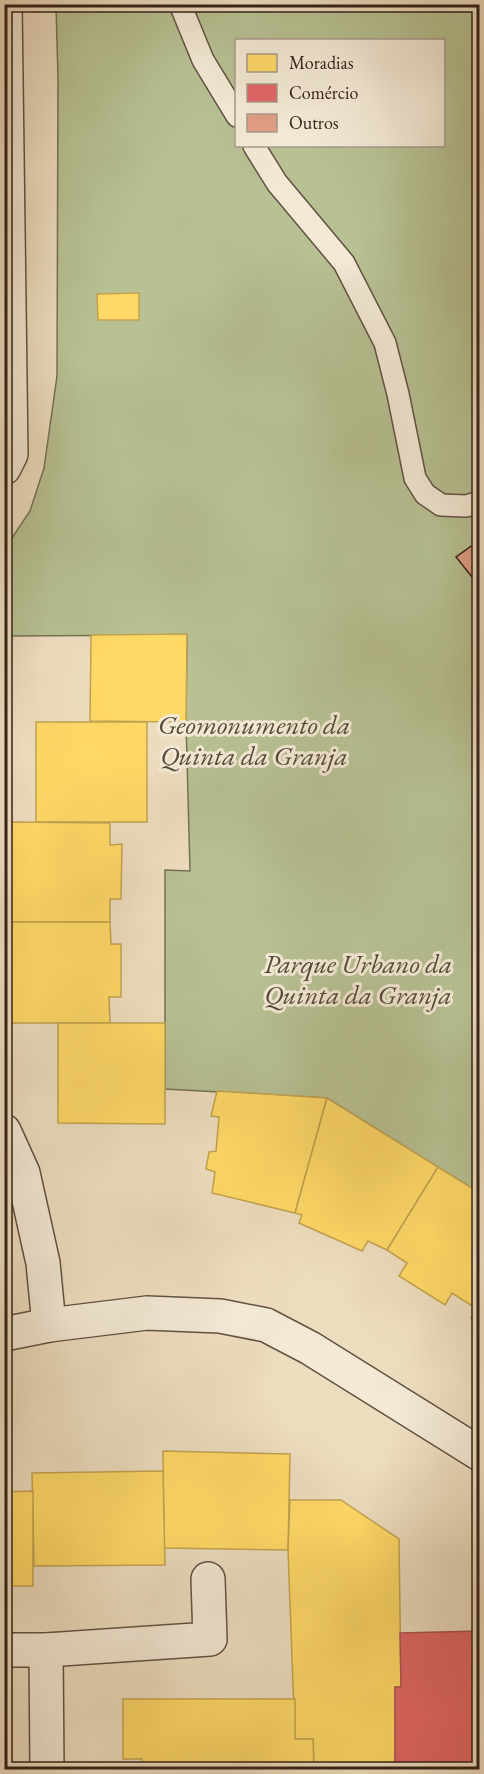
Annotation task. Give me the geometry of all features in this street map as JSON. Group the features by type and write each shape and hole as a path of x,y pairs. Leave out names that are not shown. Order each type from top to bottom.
{"street":[{"path":"4,468 11,454 5,4"},
{"path":"4,1131 23,1173 43,1263 49,1325"},
{"path":"4,1334 49,1325 147,1313 220,1316 266,1325 310,1348 480,1454"},
{"path":"4,1650 46,1650 210,1639 208,1579"},
{"path":"46,1650 47,1770"}],"lane":[{"path":"180,4 203,60 235,113"},
{"path":"255,147 277,183 344,263 385,343 415,478 425,495 441,505 466,506 480,502"}],"green space":[{"path":"56,5 479,5 479,1193 327,1098 165,1089 165,870 190,871 186,722 187,635 5,636 4,550 30,511 44,468 57,376 58,78"}],"building: Moradias":[{"path":"139,293 139,320 98,320 97,294"},
{"path":"187,634 186,722 90,721 91,635"},
{"path":"36,722 147,722 147,822 36,822"},
{"path":"8,822 110,823 110,845 122,844 121,899 110,899 110,922 9,922"},
{"path":"9,922 110,922 111,944 121,944 121,997 109,997 110,1023 9,1023"},
{"path":"58,1023 165,1023 165,1124 58,1123"},
{"path":"217,1091 327,1098 295,1213 212,1193 215,1172 206,1169 209,1152 216,1151 219,1117 211,1116"},
{"path":"327,1098 438,1167 387,1250 368,1241 362,1251 299,1223 302,1215 295,1213"},
{"path":"438,1167 480,1193 480,1305 477,1309 452,1293 445,1305 399,1276 407,1263 387,1250"},
{"path":"480,1305 480,1323 471,1318"},
{"path":"163,1451 290,1454 288,1550 164,1548"},
{"path":"163,1471 165,1565 34,1566 32,1473"},
{"path":"33,1491 33,1586 4,1586 4,1492"},
{"path":"290,1500 341,1500 399,1539 401,1687 395,1687 395,1769 480,1768 480,1770 314,1770 313,1739 295,1739 288,1550"},
{"path":"123,1699 295,1699 295,1739 313,1739 314,1770 142,1770 142,1759 123,1759"}],"building: Comércio":[{"path":"480,1631 480,1768 395,1769 395,1687 401,1687 400,1633"}],"building: Outros":[{"path":"480,540 480,587 456,557"}],"park label":[{"name":"Geomonumento da Quinta da Granja","path":"254,740"},
{"name":"Parque Urbano da Quinta da Granja","path":"358,978"}]}
